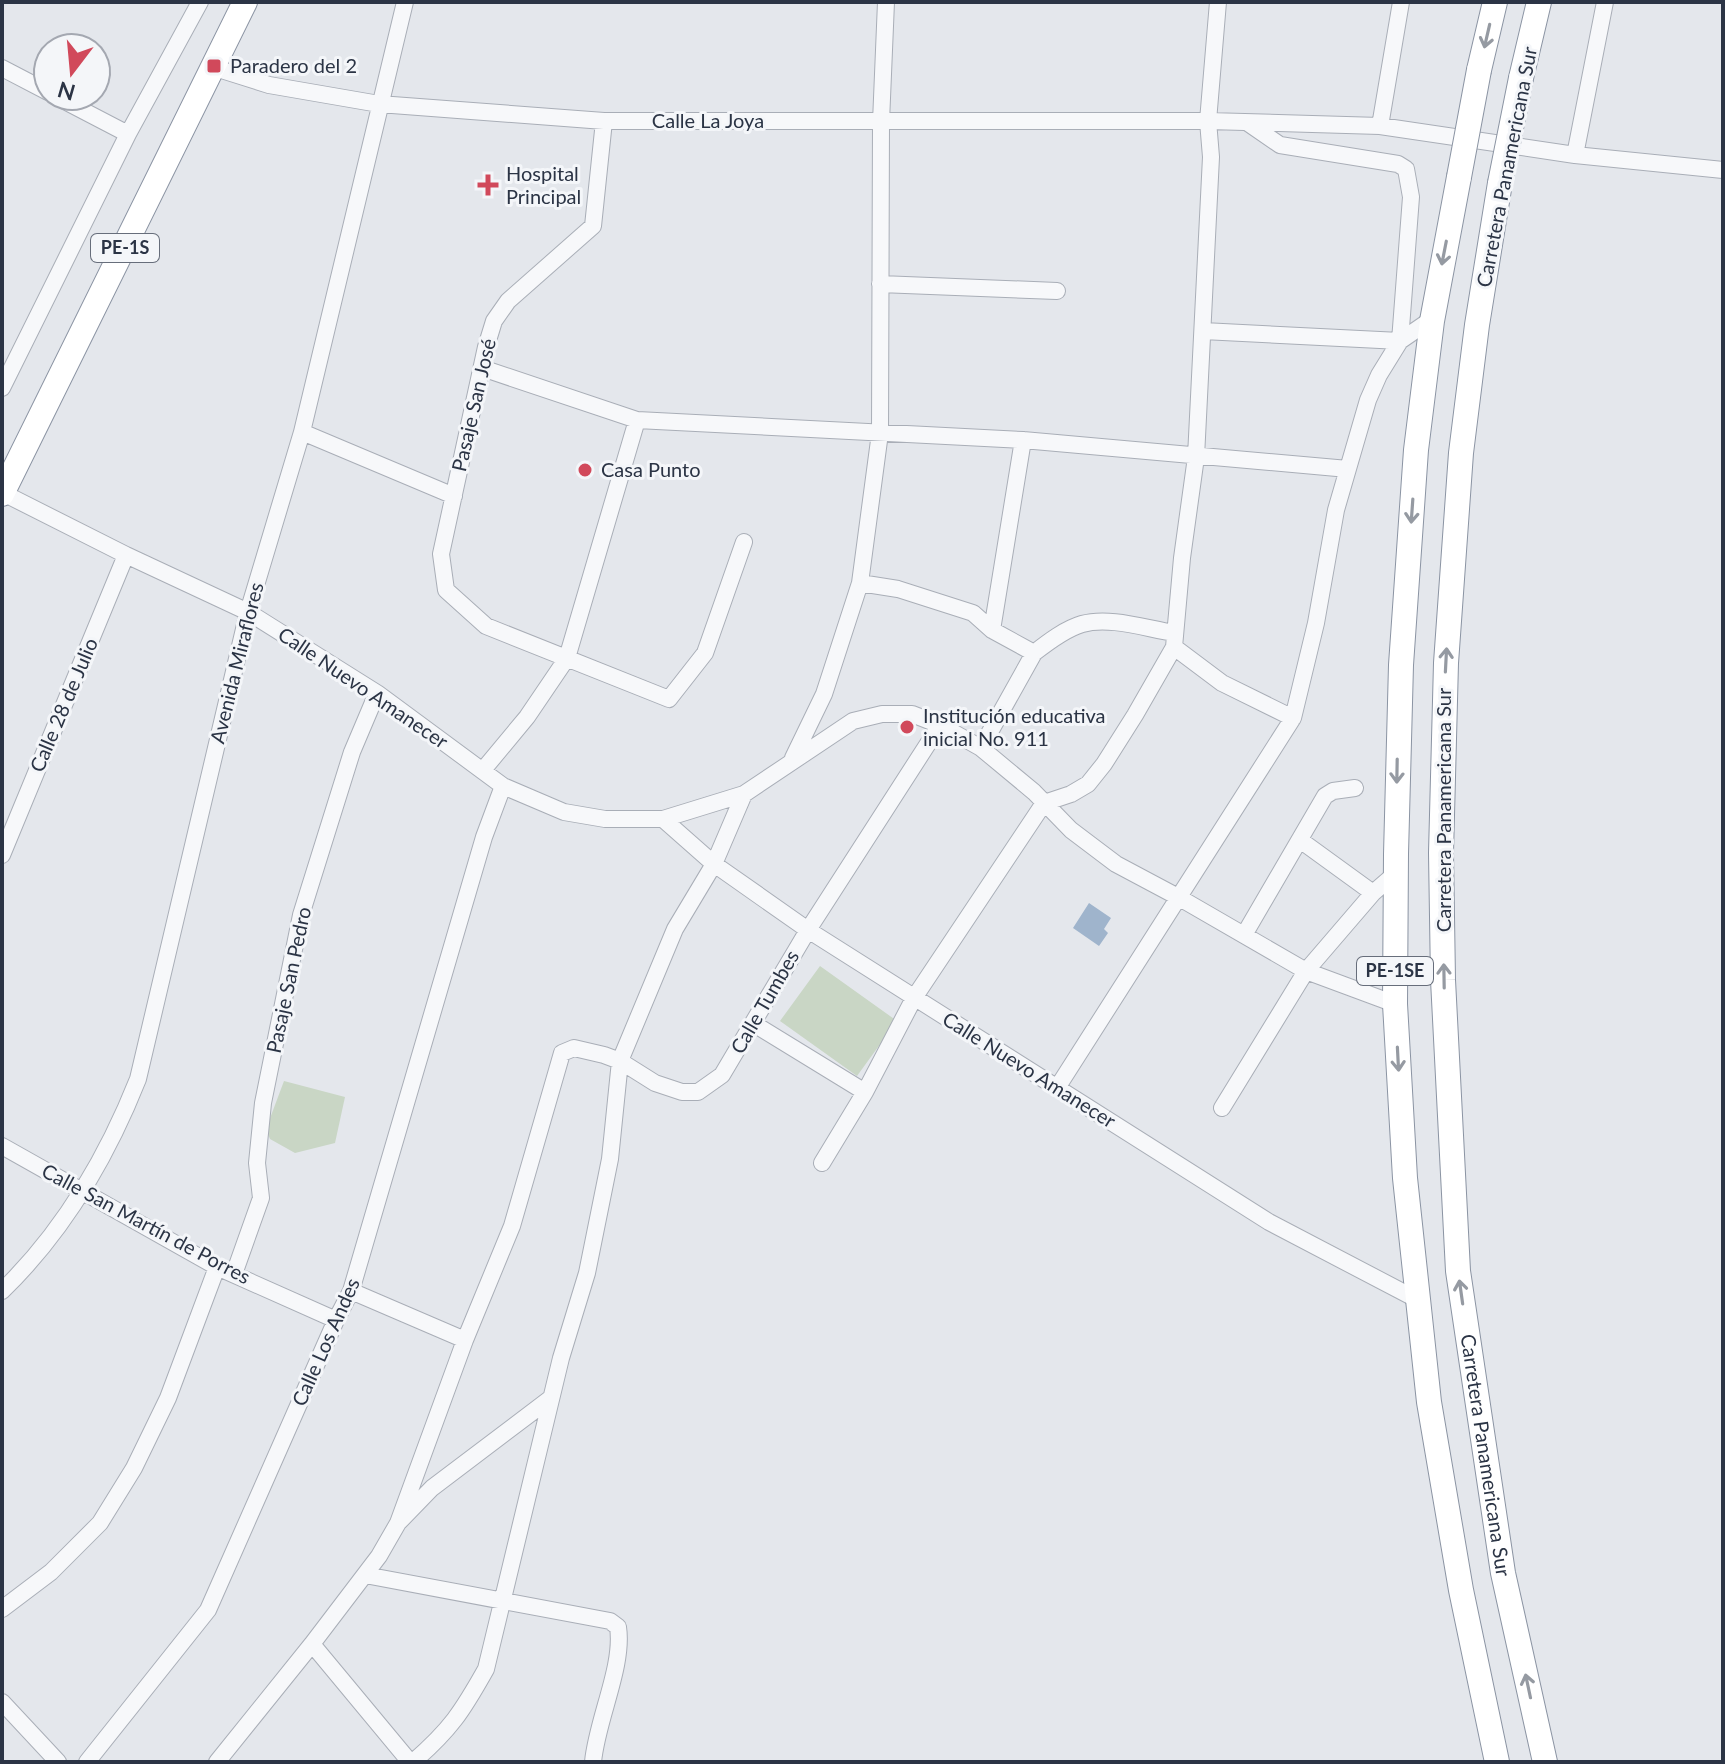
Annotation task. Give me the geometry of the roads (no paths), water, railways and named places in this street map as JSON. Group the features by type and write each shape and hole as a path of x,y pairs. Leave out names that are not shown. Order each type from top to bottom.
{"highway":[{"name":"PE-1S","path":"2,494 245,2"},
{"name":"PE-1SE","path":"1495,2 1479,70 1432,319 1416,450 1402,650 1395,1004 1405,1178 1444,1497 1497,1762"},
{"name":"Carretera Panamericana Sur","path":"1539,2 1500,183 1477,325 1461,453 1446,663 1441,853 1443,980 1458,1271 1503,1573 1545,1762"}],"street":[{"path":"2,388 128,134 200,2"},
{"name":"Avenida Miraflores","path":"2,1291 26,1268 64,1220 124,1113 138,1079 248,612 302,432 405,2"},
{"path":"793,759 824,694 860,583 880,433 881,122 886,2"},
{"path":"822,1163 865,1092 914,998 1044,803 1071,794 1088,784 1135,715 1175,640 1196,457 1211,157 1208,121 1218,2"},
{"path":"1380,126 1399,2"},
{"path":"1575,155 1605,2"},
{"name":"Calle La Joya","path":"212,67 269,85 379,104 604,121 1208,121 1380,126 1575,155 1723,170"},
{"path":"2,68 32,84"},
{"path":"86,112 128,134"},
{"name":"Pasaje San José","path":"604,121 593,226 508,301 494,321 441,554 446,590 486,626 669,699 705,653 744,542"},
{"path":"1247,122 1280,145 1398,164 1406,169 1411,197 1400,341"},
{"path":"880,284 1057,291"},
{"path":"1057,1088 1293,718 1316,623 1336,510 1373,387 1400,341 1432,319"},
{"path":"1203,331 1400,341"},
{"path":"482,368 637,420 1023,440 1348,469"},
{"path":"483,770 527,717 567,658 637,420"},
{"path":"302,432 454,496"},
{"path":"992,630 1023,440"},
{"name":"Calle Nuevo Amanecer","path":"2,494 248,612 377,693 503,786 564,812 605,819 663,819 744,794"},
{"name":"Calle 28 de Julio","path":"2,855 126,555"},
{"path":"860,583 898,589 973,613 992,630 1034,653"},
{"path":"981,748 1034,653 1050,640 1083,623 1109,622 1175,640 1222,683 1293,718"},
{"name":"Pasaje San Pedro","path":"234,1274 261,1198 257,1163 263,1103 301,915 352,752 377,693"},
{"path":"312,1644 411,1762 443,1736 465,1707 486,1669 551,1398 587,1273 610,1159 620,1061 675,929 714,864 744,794 853,721 882,714 912,714 940,725 981,748 1007,768 1071,830 1116,864 1306,971 1395,1004"},
{"name":"Calle Tumbes","path":"620,1061 655,1083 682,1092 698,1092 722,1075 808,930 940,725"},
{"name":"Calle Los Andes","path":"87,1762 208,1610 351,1291 484,837 503,786"},
{"path":"1244,935 1325,796 1333,791 1355,788"},
{"name":"Calle Nuevo Amanecer","path":"663,819 714,864 808,930 914,998 1269,1222 1418,1300"},
{"path":"1300,840 1373,893"},
{"path":"1222,1108 1306,971 1373,893 1396,873"},
{"path":"754,1024 865,1092"},
{"path":"398,1523 465,1340 512,1226 562,1053 574,1048 620,1061"},
{"name":"Calle San Martín de Porres","path":"2,1146 217,1267 336,1320"},
{"path":"2,1609 51,1572 100,1523 134,1468 168,1398 217,1267"},
{"path":"351,1291 465,1340"},
{"path":"217,1762 365,1575 398,1523 432,1488 551,1398"},
{"path":"365,1575 610,1621 618,1627 620,1647 595,1738 593,1762"},
{"path":"2,1702 58,1762"}],"water":[{"path":"1089,903 1111,918 1104,929 1108,933 1099,946 1073,928"}],"place":[{"name":"Paradero del 2","path":"214,66"},
{"name":"Hospital Principal","path":"488,185"},
{"name":"Casa Punto","path":"585,470"},
{"name":"Institución educativa inicial No. 911","path":"907,727"}]}
